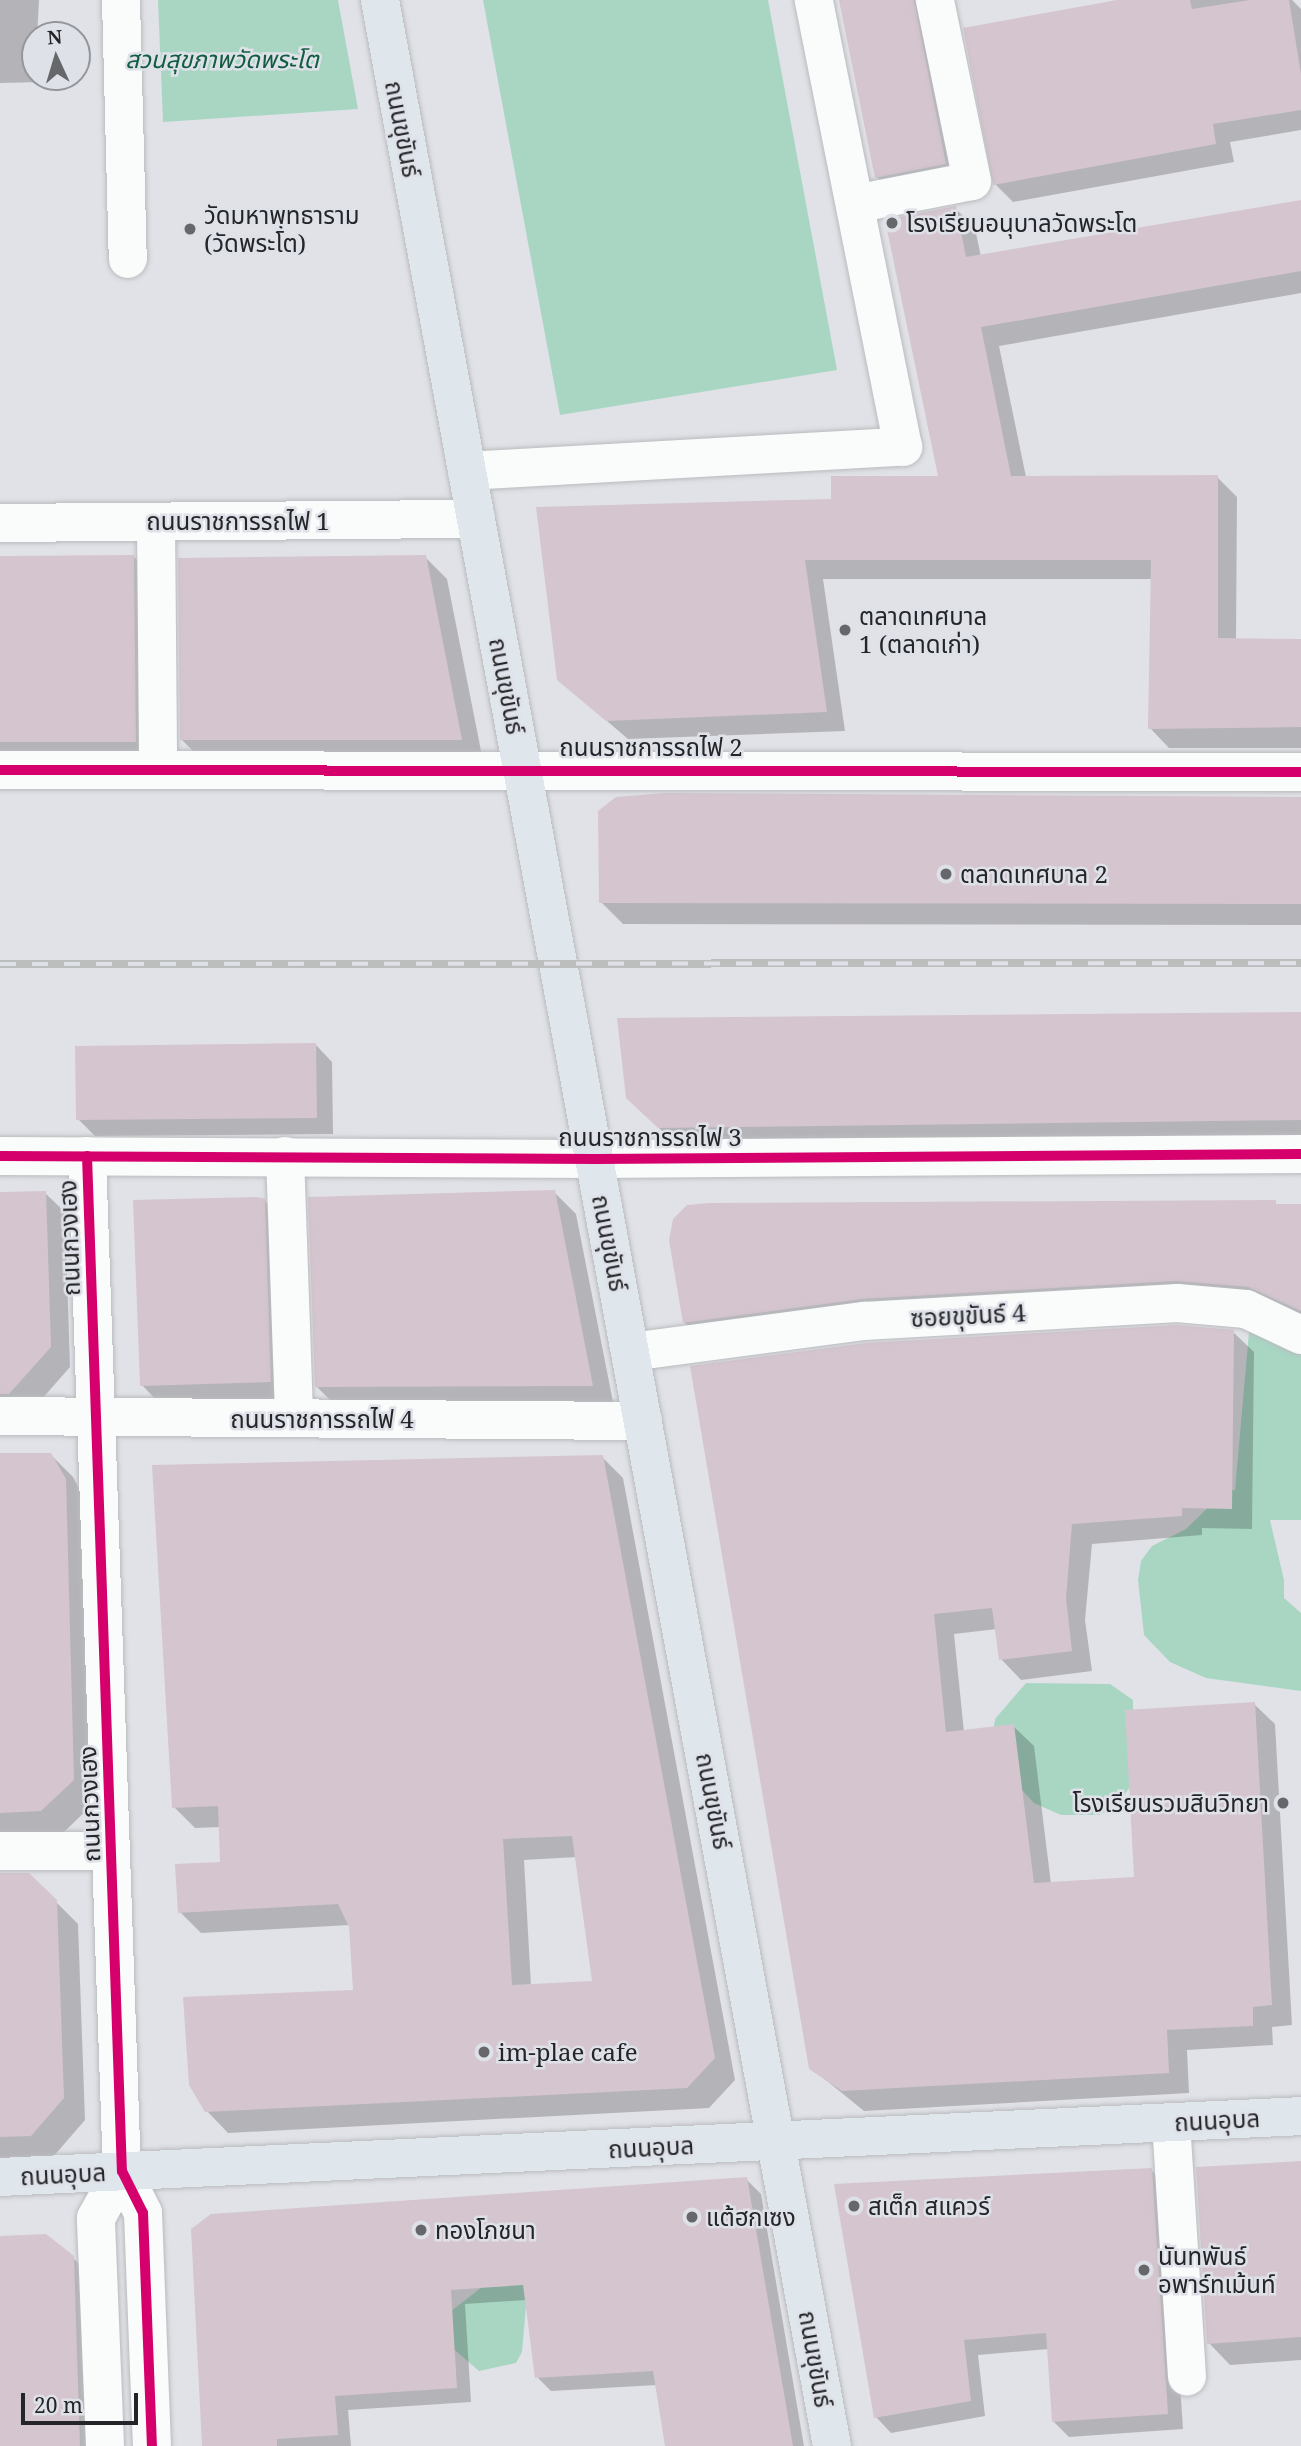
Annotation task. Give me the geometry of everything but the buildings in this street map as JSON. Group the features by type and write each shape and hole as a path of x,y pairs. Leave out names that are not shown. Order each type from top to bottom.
{"main road":[{"name":"ถนนขุขันธ์","path":"380,0 778,2141 832,2446"},
{"name":"ถนนอุบล","path":"0,2177 1301,2116"}],"street":[{"path":"121,0 128,259"},
{"path":"467,471 903,447 814,0"},
{"path":"855,204 972,181 935,0"},
{"name":"ถนนราชการรถไฟ 1","path":"0,523 476,519"},
{"path":"156,522 158,770"},
{"name":"ถนนราชการรถไฟ 2","path":"0,770 522,768 1301,772"},
{"name":"ถนนราชการรถไฟ 3","path":"0,1156 595,1159 1301,1154"},
{"name":"ถนนกวงเฮง","path":"87,1156 122,2171 143,2213 152,2446"},
{"path":"285,1156 294,1418"},
{"name":"ซอยขุขันธ์ 4","path":"631,1352 864,1321 1177,1303 1246,1309 1301,1335"},
{"name":"ถนนราชการรถไฟ 4","path":"0,1416 643,1421"},
{"path":"0,1851 111,1851"},
{"path":"1171,2122 1187,2376"},
{"path":"105,2446 96,2218 122,2171"}],"green space":[{"name":"สวนสุขภาพวัดพระโต","path":"158,0 338,0 358,109 163,122"},
{"path":"483,0 768,0 837,370 560,415"},
{"path":"1250,1321 1301,1345 1301,1520 1270,1520 1284,1580 1284,1598 1301,1613 1301,1691 1206,1678 1170,1662 1144,1635 1138,1580 1141,1561 1152,1546 1186,1529 1226,1490 1235,1490"},
{"path":"1026,1683 1110,1684 1133,1700 1133,1783 1116,1806 1099,1815 1061,1815 1034,1803 990,1756 995,1719"},
{"path":"504,2270 529,2272 522,2352 516,2363 479,2371 443,2340 446,2315"}],"railway":[{"path":"0,964 1301,963"}],"cycle path":[{"path":"0,770 1301,772"},
{"path":"0,1156 595,1159 1301,1154"},
{"path":"87,1156 122,2171 143,2213 152,2446"}],"place":[{"name":"โรงเรียนอนุบาลวัดพระโต","path":"892,223"},
{"name":"วัดมหาพุทธาราม (วัดพระโต)","path":"190,229"},
{"name":"ตลาดเทศบาล 1 (ตลาดเก่า)","path":"845,630"},
{"name":"ตลาดเทศบาล 2","path":"946,874"},
{"name":"โรงเรียนรวมสินวิทยา","path":"1283,1803"},
{"name":"im-plae cafe","path":"484,2052"},
{"name":"สเต็ก สแควร์","path":"854,2206"},
{"name":"แต้ฮกเซง","path":"692,2217"},
{"name":"ทองโภชนา","path":"421,2230"},
{"name":"นันทพันธ์ อพาร์ทเม้นท์","path":"1144,2270"}]}
